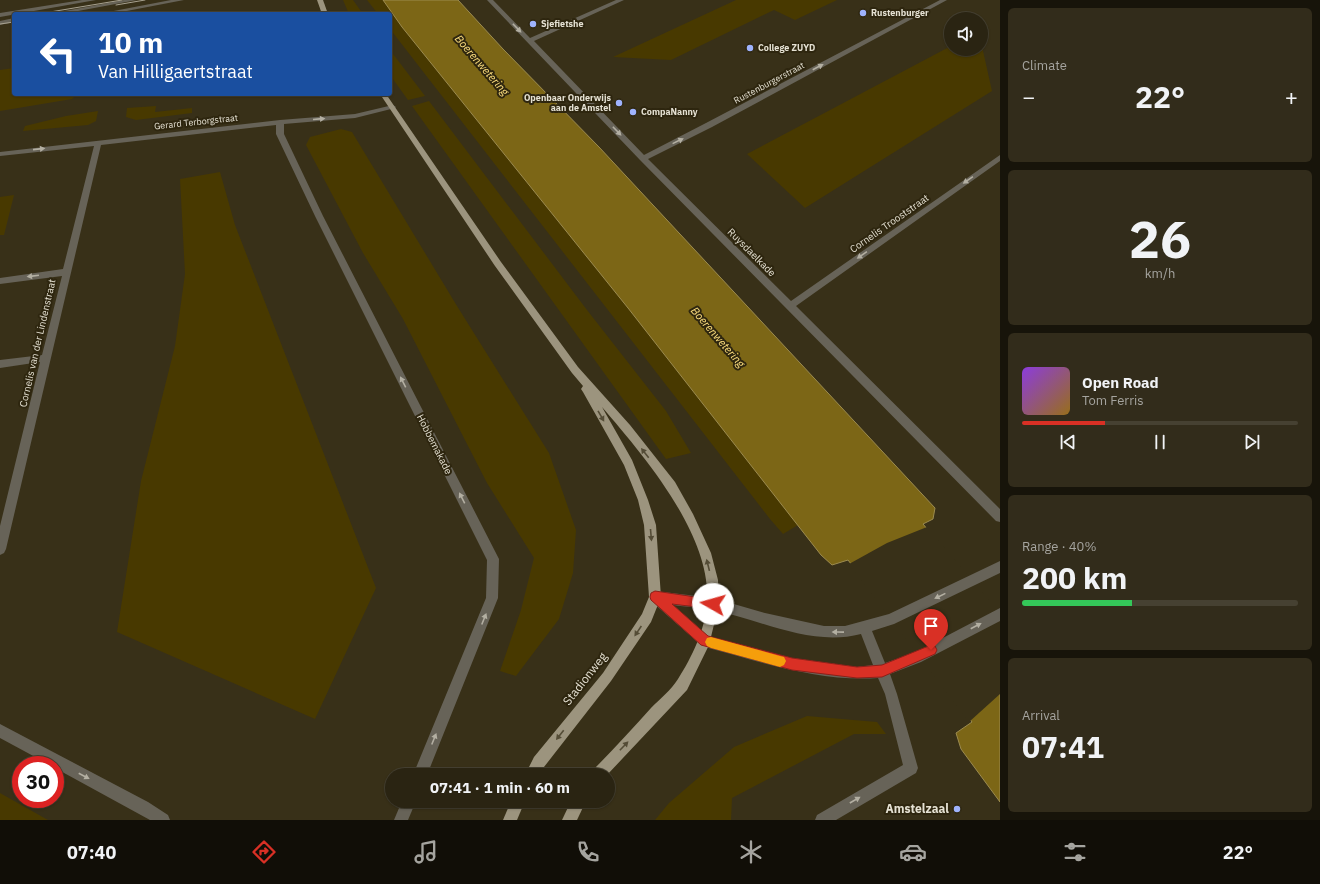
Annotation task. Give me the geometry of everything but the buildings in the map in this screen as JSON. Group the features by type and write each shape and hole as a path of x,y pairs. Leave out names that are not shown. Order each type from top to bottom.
{"main road":[{"path":"320,0 324,12"},
{"path":"385,96 494,258 575,370 626,428 670,486 689,518 705,553 712,580 713,604 705,641 682,685 605,768"},
{"path":"575,370 628,463 642,500 650,525 655,597"},
{"name":"Stadionweg","path":"536,768 607,677 647,618 655,597"},
{"path":"510,820 515,808"},
{"path":"569,820 575,808"}],"street":[{"path":"13,12 93,0"},
{"path":"63,12 134,0"},
{"path":"112,12 181,0"},
{"name":"Ruysdaelkade","path":"490,0 643,158 1000,517"},
{"path":"529,41 621,0"},
{"name":"Rustenburgerstraat","path":"643,158 709,125 944,0"},
{"path":"0,14 12,12"},
{"path":"0,23 12,20"},
{"path":"0,29 12,27"},
{"name":"Gerard Terborgstraat","path":"0,154 280,122 355,116 393,107"},
{"name":"Hobbemakade","path":"280,122 280,134 319,216 493,559 492,598 423,768"},
{"name":"Cornelis van der Lindenstraat","path":"0,549 98,143"},
{"name":"Cornelis Trooststraat","path":"790,306 1000,157"},
{"path":"0,281 66,272"},
{"path":"0,364 45,358"},
{"path":"655,597 713,604 765,619 824,632 845,632 865,628 890,620 1000,567"},
{"path":"655,597 705,641 792,664 857,673 882,671 917,658 1000,614"},
{"path":"822,820 911,768 891,694 865,628"},
{"path":"0,731 143,807 163,820"},
{"path":"401,820 406,808"}],"shaded area":[{"path":"343,0 353,0 362,12 348,12"},
{"path":"367,0 383,0 387,3 402,27 628,308 798,525 783,534 770,519 392,32 392,12 376,12"},
{"path":"736,0 837,0 795,20 774,10 671,60 613,57"},
{"path":"944,50 944,56 984,56 992,91 805,208 747,154"},
{"path":"392,53 425,96 408,100 392,78"},
{"path":"12,68 12,96 75,96 72,99 0,111 0,70"},
{"path":"429,101 587,310 666,411 691,453 666,459 412,106"},
{"path":"156,106 155,112 192,108 192,113 136,120 126,117 127,108"},
{"path":"98,111 96,121 88,125 23,131 25,126 66,116"},
{"path":"341,129 352,132 457,306 549,453 576,530 573,573 559,619 516,676 500,671 521,610 534,558 487,483 403,319 363,253 306,145 310,137"},
{"path":"220,172 235,225 376,588 315,719 117,632 141,481 175,346 185,274 180,179"},
{"path":"14,195 4,235 0,235 0,197"},
{"path":"807,716 877,722 886,734 854,734 732,798 731,820 655,820 669,803 734,747"},
{"path":"0,793 12,800 12,808 27,808 48,820 0,820"}],"water":[{"name":"Boerenwetering","path":"383,0 458,0 503,49 599,147 935,508 933,519 923,524 1000,616 1000,802 961,749 956,733 972,722 848,560 832,565 821,555 628,308"}],"pier":[{"path":"927,527 1000,613 1000,694 969,722 849,564 887,543"}],"tram line":[{"path":"50,12 122,0"},
{"path":"116,5 145,0"},
{"path":"0,24 12,22"}],"slow traffic":[{"path":"711,642 780,661"}],"place":[{"name":"Rustenburger","path":"863,13"},
{"name":"Sjefietshe","path":"533,24"},
{"name":"College ZUYD","path":"750,48"},
{"name":"Openbaar Onderwijs aan de Amstel","path":"619,103"},
{"name":"CompaNanny","path":"633,112"},
{"name":"Amstelzaal","path":"957,809"}],"route":[{"path":"713,604 655,597 705,641 758,656 823,670 857,673 882,671 917,658 931,650"}]}
